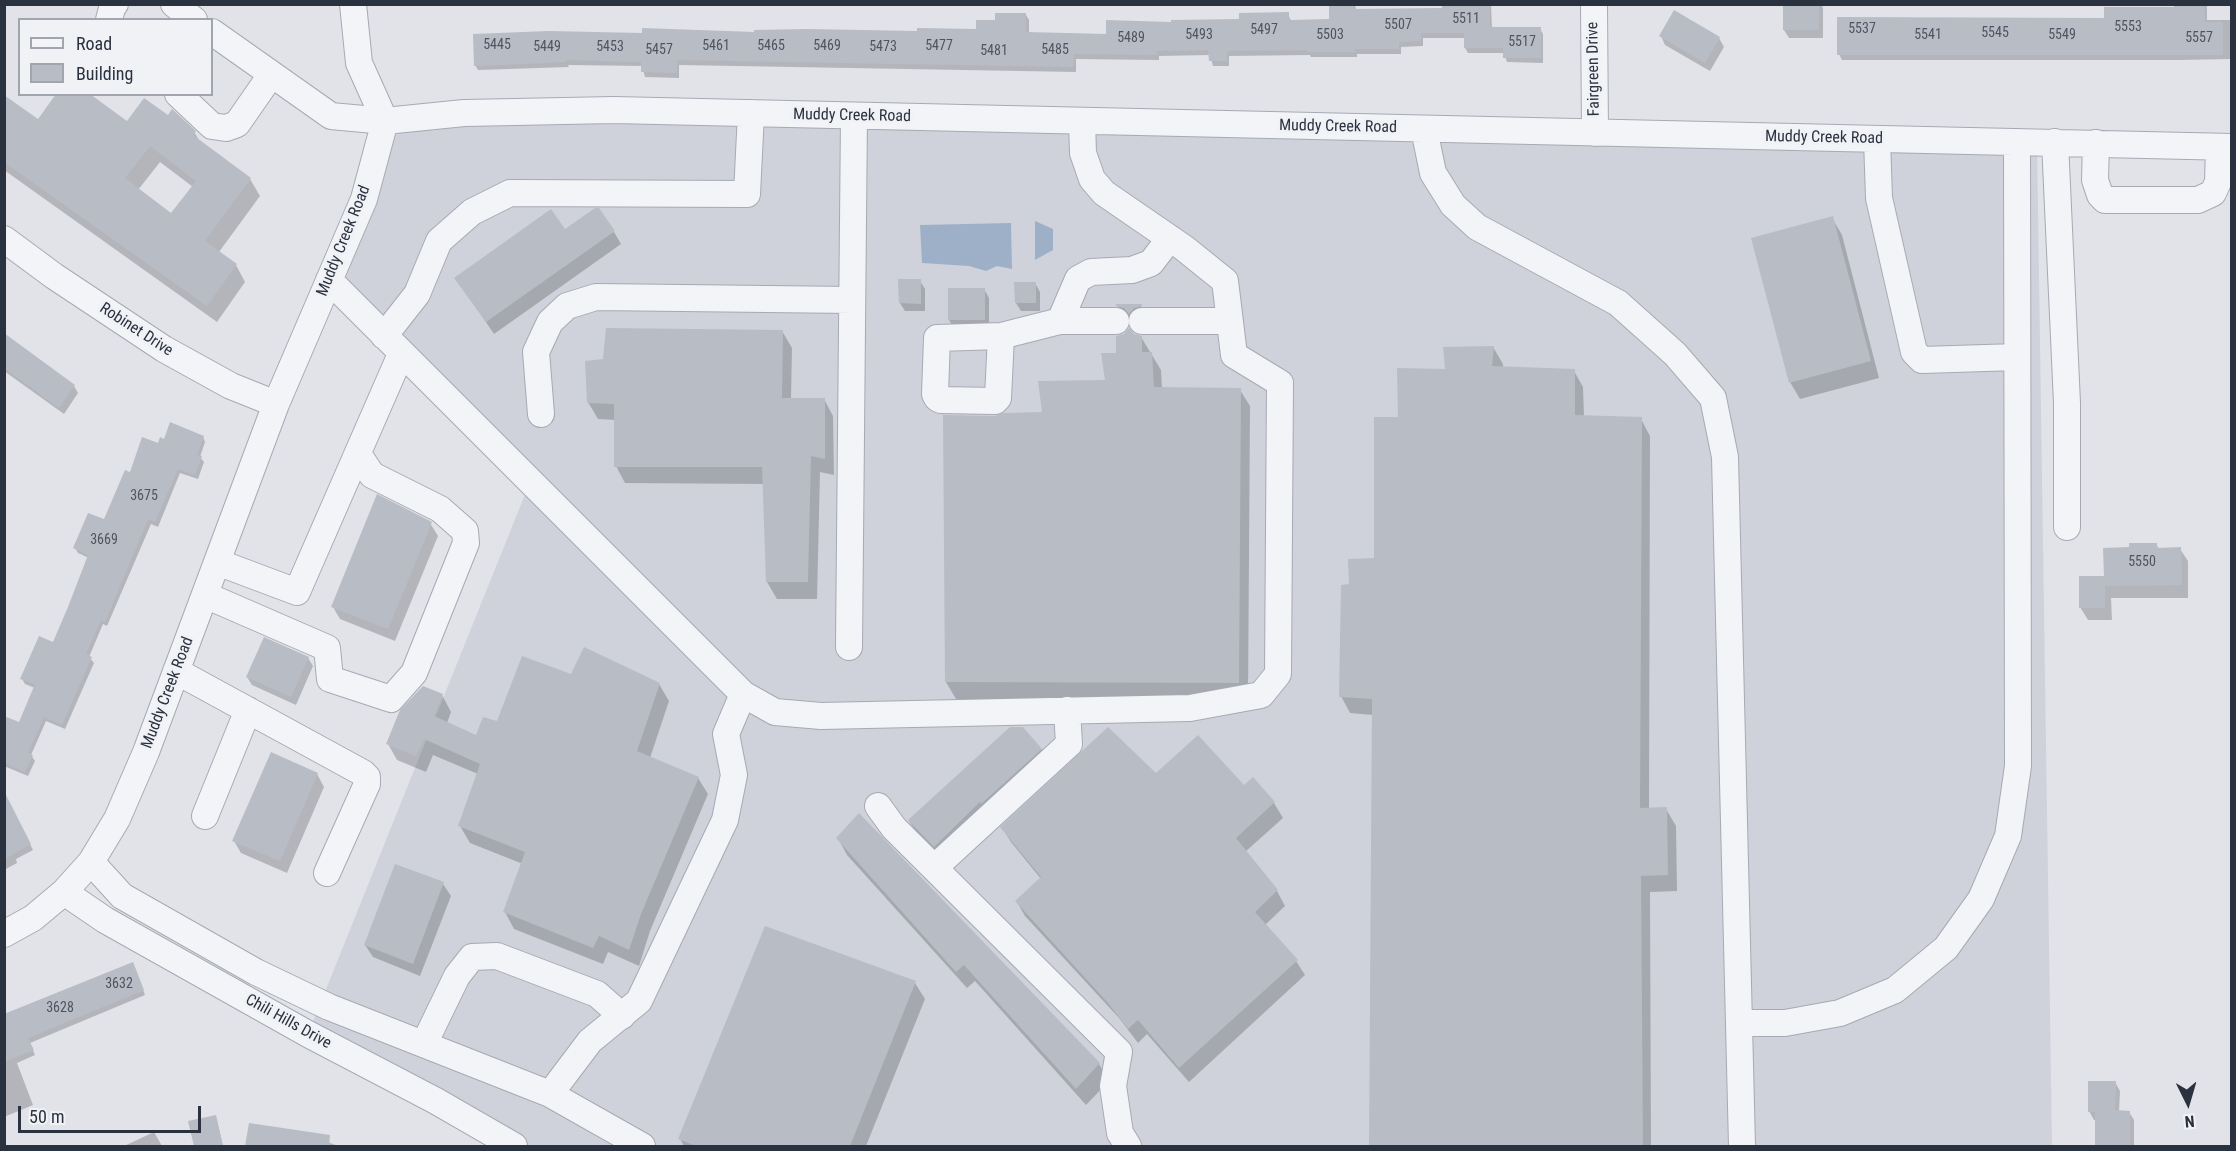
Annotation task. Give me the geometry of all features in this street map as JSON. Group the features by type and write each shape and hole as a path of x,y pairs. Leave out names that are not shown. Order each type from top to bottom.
{"street":[{"path":"110,18 115,4"},
{"path":"174,4 192,18"},
{"path":"353,4 358,63 385,121"},
{"name":"Fairgreen Drive","path":"1594,4 1595,133"},
{"path":"213,33 331,116 385,121"},
{"path":"180,96 212,126 226,128 237,124 271,75"},
{"name":"Muddy Creek Road","path":"4,934 33,918 64,892 92,862 117,819 146,752 276,404 364,199 385,121 464,113 591,110 2225,147"},
{"path":"217,562 297,592 358,454 393,345 440,241 472,212 510,193 747,194 751,113"},
{"path":"849,647 854,116"},
{"path":"329,280 742,694 775,712 821,716 1190,708 1261,695 1278,674 1280,383 1234,355 1225,281 1170,238 1104,194 1092,179 1083,153 1082,121"},
{"path":"1424,129 1433,173 1453,205 1477,227 1618,303 1675,354 1713,398 1725,457 1742,1146"},
{"path":"1877,139 1880,198 1914,352 1922,360 2018,357"},
{"path":"1739,1023 1785,1023 1840,1013 1895,990 1946,948 1981,899 2008,836 2018,766 2017,142"},
{"path":"2055,142 2067,404 2067,527"},
{"path":"2096,143 2095,180 2100,195 2105,200 2198,200 2213,193 2218,182 2225,147"},
{"path":"1060,321 1078,279 1091,272 1132,270 1151,263 1170,238"},
{"name":"Robinet Drive","path":"4,239 54,276 164,349 231,386 276,404"},
{"path":"541,414 536,352 550,322 567,306 596,297 852,300"},
{"path":"1001,336 1060,321 1116,321"},
{"path":"1142,321 1230,321"},
{"path":"205,595 327,648 330,679 391,699 414,673 466,543 465,531 440,509 372,475 358,454"},
{"path":"176,671 363,772 367,777 367,784 327,873"},
{"path":"550,1094 590,1041 639,1001 725,820 734,775 726,734 742,694"},
{"path":"206,816 248,710"},
{"path":"934,868 1069,744 1067,710"},
{"path":"878,806 894,828 1119,1052 1113,1086 1120,1133 1128,1146"},
{"path":"92,862 122,896 256,972 329,1007 550,1094 642,1146"},
{"name":"Chili Hills Drive","path":"64,892 105,920 514,1146"},
{"path":"424,1044 457,976 472,957 497,956 597,994 621,1016"}],"shaded area":[{"path":"464,113 2037,142 2052,1146 514,1146 308,1034 530,482 329,280 385,121"}],"water":[{"path":"1035,221 1053,229 1053,250 1035,260"},
{"path":"1011,223 1012,269 997,266 986,271 969,266 922,263 920,225"}],"building":[{"path":"1329,4 1354,4 1354,9 1442,8 1442,4 1490,4 1490,27 1541,27 1541,58 1503,58 1503,48 1464,48 1464,33 1421,33 1421,41 1399,42 1399,49 1355,49 1355,52 1227,51 1227,61 1209,61 1208,50 1157,51 1157,55 1074,54 1073,67 677,60 677,73 641,72 641,62 566,60 566,62 474,66 473,34 549,31 642,33 642,28 754,32 754,30 807,29 917,31 917,28 976,29 976,20 995,20 995,13 1026,13 1026,32 1106,34 1106,20 1171,22 1171,20 1239,19 1239,13 1289,12 1289,20 1329,19"},
{"path":"1783,4 1819,4 1819,30 1783,30"},
{"path":"2174,4 2204,4 2205,22 2223,22 2223,55 1837,55 1837,17 2104,18 2104,7 2174,7"},
{"path":"1674,10 1720,37 1705,63 1659,36"},
{"path":"4,95 38,119 55,96 93,96 127,121 144,98 168,115 172,109 196,131 193,135 251,178 205,241 237,264 207,306 4,162","holes":["150,146 196,181 171,213 125,178"]},
{"path":"595,208 599,208 615,231 486,322 454,278 551,209 565,229"},
{"path":"1833,216 1871,361 1789,383 1751,238"},
{"path":"898,279 921,279 921,304 899,303"},
{"path":"1014,282 1036,282 1036,303 1015,303"},
{"path":"948,288 985,288 985,320 948,320"},
{"path":"1116,304 1142,304 1142,306 1134,308 1129,314"},
{"path":"606,328 783,330 782,398 825,398 825,459 811,456 808,582 766,582 762,467 614,467 614,404 587,403 585,361 603,359"},
{"path":"1129,328 1134,334 1142,336 1142,352 1152,352 1154,387 1241,388 1239,683 945,682 943,415 995,416 1003,413 1042,412 1038,381 1105,380 1101,353 1116,353 1116,336 1124,334"},
{"path":"4,333 75,385 59,408 4,368"},
{"path":"1494,346 1492,366 1575,369 1575,415 1642,417 1640,808 1667,807 1668,875 1641,876 1643,1146 1369,1146 1372,699 1339,697 1341,585 1349,584 1348,559 1374,558 1374,417 1398,417 1397,368 1445,369 1443,347"},
{"path":"170,422 204,436 197,455 202,456 195,475 178,469 155,522 148,519 105,622 101,620 86,654 92,657 62,725 44,717 28,753 33,755 25,772 4,763 4,716 19,722 35,684 20,679 39,636 53,642 68,607 88,555 73,548 88,513 104,519 125,470 130,472 142,437 158,443 160,437 164,439"},
{"path":"377,494 432,522 388,629 331,607"},
{"path":"2129,543 2157,543 2157,548 2181,547 2182,585 2105,586 2105,608 2079,608 2079,576 2104,576 2103,548 2129,547"},
{"path":"264,637 309,657 291,697 246,677"},
{"path":"584,647 660,683 637,751 699,777 641,914 629,950 599,936 593,948 503,912 525,852 458,826 480,764 424,739 416,756 386,744 400,710 423,686 443,694 434,716 476,735 483,717 497,721 522,656 571,674"},
{"path":"1010,727 1023,727 1042,749 981,804 980,802 934,847 908,820"},
{"path":"1108,727 1156,773 1198,735 1244,785 1253,777 1275,802 1236,838 1278,890 1255,912 1298,960 1179,1068 1138,1020 1128,1029 1108,1003 1015,901 1041,877 1000,827"},
{"path":"271,752 318,773 280,861 232,841"},
{"path":"4,791 31,844 4,859"},
{"path":"859,813 1100,1063 1076,1089 964,965 956,972 836,838"},
{"path":"395,864 444,882 413,964 364,945"},
{"path":"765,926 916,981 850,1146 696,1146 678,1139"},
{"path":"133,962 144,990 28,1038 34,1050 4,1062 4,1014"},
{"path":"2088,1081 2116,1081 2115,1110 2130,1111 2130,1146 2095,1146 2095,1112 2088,1112"},
{"path":"216,1115 223,1146 194,1146 188,1121"},
{"path":"249,1123 330,1135 329,1146 245,1146"}]}
